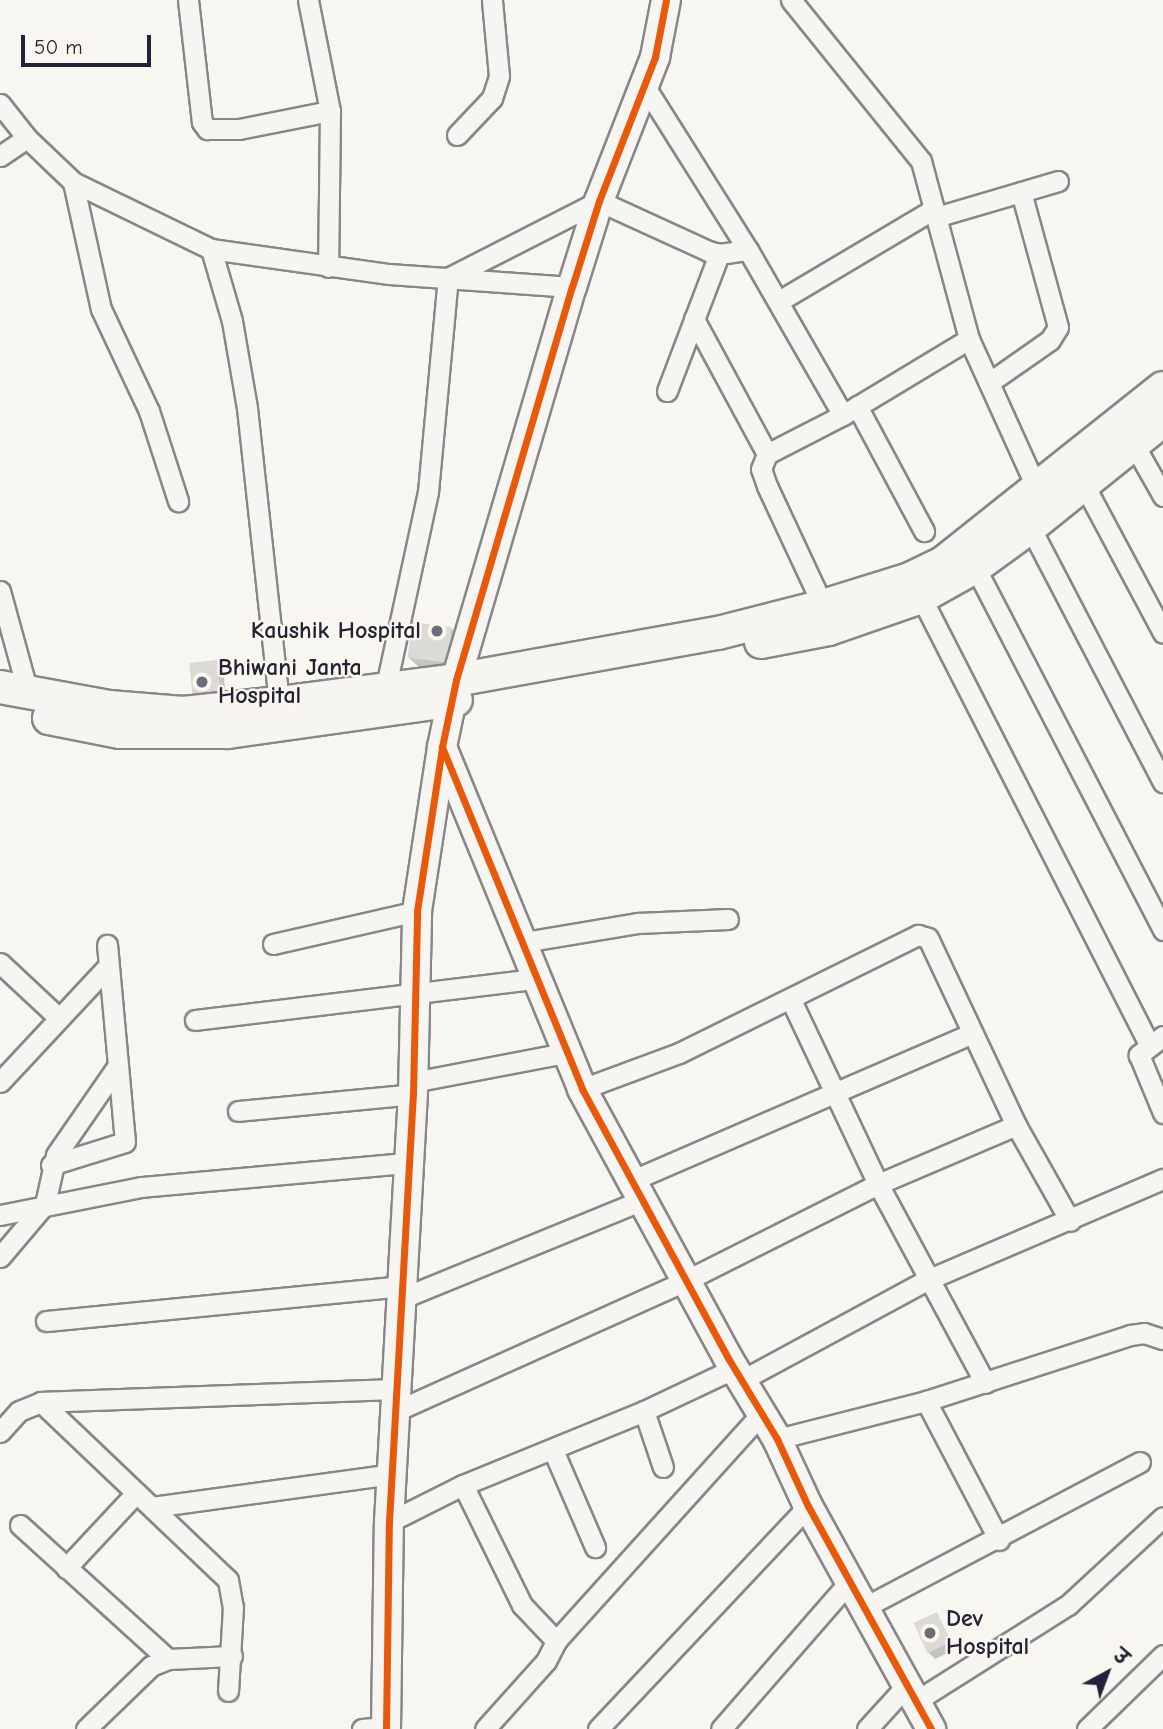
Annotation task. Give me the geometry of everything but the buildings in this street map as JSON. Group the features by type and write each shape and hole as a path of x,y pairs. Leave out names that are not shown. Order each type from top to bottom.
{"main road":[{"path":"0,709 120,732 228,732 454,690 829,629 921,597 975,567 1163,388"},
{"path":"14,690 109,707 183,713 279,703 386,686 454,690 718,633 823,606 910,579 1038,509 1082,481 1163,420"}],"street":[{"path":"188,0 202,122 207,130 239,129 330,111"},
{"path":"457,135 492,98 499,76 492,0"},
{"path":"378,1728 413,1088 417,911 442,747 454,690 572,286 599,201 644,85 666,0"},
{"path":"791,0 914,149 927,176 969,339 990,382 1038,509 1163,782"},
{"path":"313,1 330,111 328,267"},
{"path":"644,85 924,531"},
{"path":"0,104 27,138 73,182 211,249 328,267 572,286"},
{"path":"0,156 27,138"},
{"path":"779,301 935,213 1058,181"},
{"path":"73,182 101,309 149,411 178,502"},
{"path":"990,382 1050,340 1058,327 1021,192"},
{"path":"599,201 719,254 748,250"},
{"path":"449,278 599,201"},
{"path":"211,249 232,321 247,408 279,703"},
{"path":"667,390 719,254"},
{"path":"386,686 428,492 449,278"},
{"path":"694,319 767,454"},
{"path":"823,606 767,486 761,469 767,454 850,411 969,339"},
{"path":"1133,443 1163,496"},
{"path":"1082,481 1163,633"},
{"path":"975,567 1163,930"},
{"path":"0,591 14,690"},
{"path":"921,597 1156,1040 1139,1055 1163,1113"},
{"path":"442,747 582,1089 685,1281 778,1439 808,1506 931,1729"},
{"path":"273,944 417,911"},
{"path":"524,942 638,923 728,919"},
{"path":"582,1089 679,1053 918,935 933,943 1016,1125 1070,1221"},
{"path":"51,1165 114,1149 125,1142 107,945"},
{"path":"0,963 58,1017"},
{"path":"0,1082 108,966"},
{"path":"195,1020 414,991 536,979"},
{"path":"791,1000 834,1096 878,1184 985,1383"},
{"path":"46,1321 401,1292 638,1190 972,1033"},
{"path":"239,1111 413,1088 565,1053"},
{"path":"0,1257 46,1204 51,1165 117,1067"},
{"path":"0,1432 19,1411 41,1402 398,1400 685,1281 878,1184 1016,1125"},
{"path":"0,1215 141,1187 407,1163"},
{"path":"389,1522 463,1485 738,1374 928,1280 1070,1221 1163,1178"},
{"path":"778,1439 926,1401 1130,1335 1144,1333 1163,1339"},
{"path":"926,1401 999,1540"},
{"path":"41,1402 228,1580 232,1656 228,1691"},
{"path":"644,1411 663,1467"},
{"path":"489,1728 545,1661 556,1641 762,1413"},
{"path":"553,1450 595,1547"},
{"path":"863,1608 999,1540 1140,1462"},
{"path":"152,1507 392,1474"},
{"path":"463,1485 522,1605 556,1641"},
{"path":"66,1568 136,1493"},
{"path":"598,1729 808,1506"},
{"path":"867,1729 911,1693 1043,1623 1163,1517"},
{"path":"20,1525 168,1659"},
{"path":"721,1729 850,1581"},
{"path":"1087,1729 1163,1655"},
{"path":"86,1729 138,1675 168,1659 232,1656"}],"cycle path":[{"path":"386,1729 389,1522 413,1094 417,911 442,747 456,680 572,287 599,201 655,57 666,0"},
{"path":"442,747 582,1089 728,1358 777,1439 808,1506 931,1729"}],"place":[{"name":"Kaushik Hospital","path":"437,631"},
{"name":"Bhiwani Janta Hospital","path":"202,682"},
{"name":"Dev Hospital","path":"930,1633"}]}
